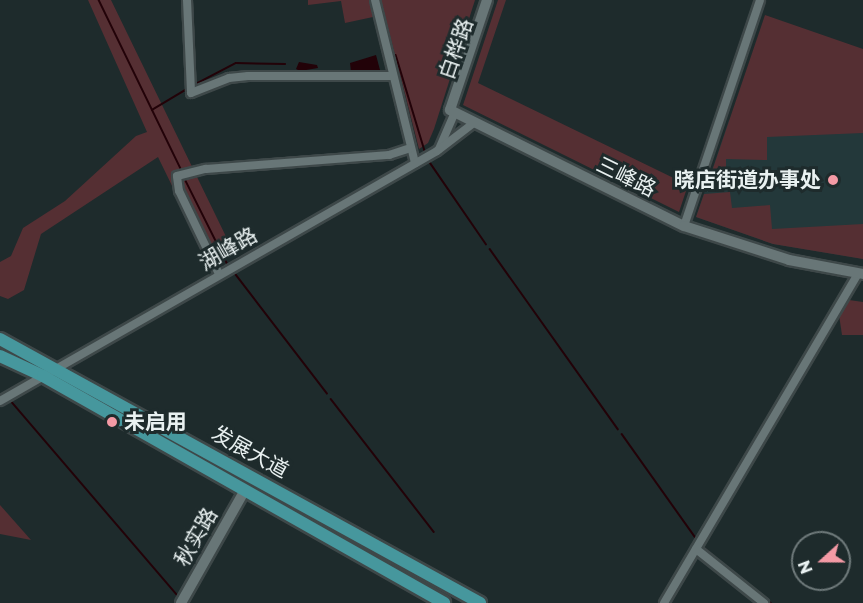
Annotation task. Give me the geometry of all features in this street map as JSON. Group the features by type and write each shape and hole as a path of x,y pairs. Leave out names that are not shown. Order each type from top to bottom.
{"main road":[{"name":"白桦路","path":"452,111 487,0"},
{"name":"白桦路","path":"452,111 494,0"},
{"name":"三峰路","path":"452,111 684,226 789,260 860,273"},
{"name":"发展大道","path":"0,339 57,368 480,603"},
{"name":"发展大道","path":"0,356 43,376 444,603"},
{"name":"秋实路","path":"183,600 245,490"}],"street":[{"path":"187,0 191,93 229,78 248,76 393,76"},
{"path":"375,0 415,163"},
{"path":"684,226 760,0"},
{"path":"437,151 452,111"},
{"name":"湖峰路","path":"0,401 437,151 475,122"},
{"path":"219,274 179,191 177,176 206,169 389,155 411,148"},
{"path":"664,603 860,273"},
{"path":"696,549 764,603"}],"shaded area":[{"path":"88,0 111,0 234,253 210,264 158,157 41,234 24,290 8,299 0,296 0,262 11,256 23,228 65,201 136,136 147,132"},
{"path":"308,0 369,0 373,17 345,23 341,1 308,5"},
{"path":"381,0 475,0 434,129 428,143 419,149"},
{"path":"498,0 506,0 478,83 688,185 679,212 463,105"},
{"path":"765,15 863,49 863,133 767,137 767,160 726,159 726,175 710,177"},
{"path":"376,55 380,70 351,72 350,63"},
{"path":"299,62 317,65 318,68 300,71 296,69"},
{"name":"晓店街道办事处","path":"729,120 863,120 863,259 773,244 696,217"},
{"path":"730,192 732,208 770,205 772,229 863,224 863,259 773,244 696,217 704,194"},
{"path":"849,300 863,302 863,335 842,335 839,315"},
{"path":"0,505 31,540 0,534"}],"waterway":[{"path":"99,0 181,169"},
{"path":"396,55 425,151"},
{"path":"194,85 236,63 285,64"},
{"path":"152,110 185,90"},
{"path":"429,161 486,244"},
{"path":"185,179 227,263"},
{"path":"490,249 618,429"},
{"path":"234,272 327,393"},
{"path":"331,399 434,532"},
{"path":"11,401 180,598"},
{"path":"622,434 696,538"},
{"path":"703,547 771,603"}],"place":[{"name":"晓店街道办事处","path":"833,180"},
{"name":"未启用","path":"112,422"}]}
